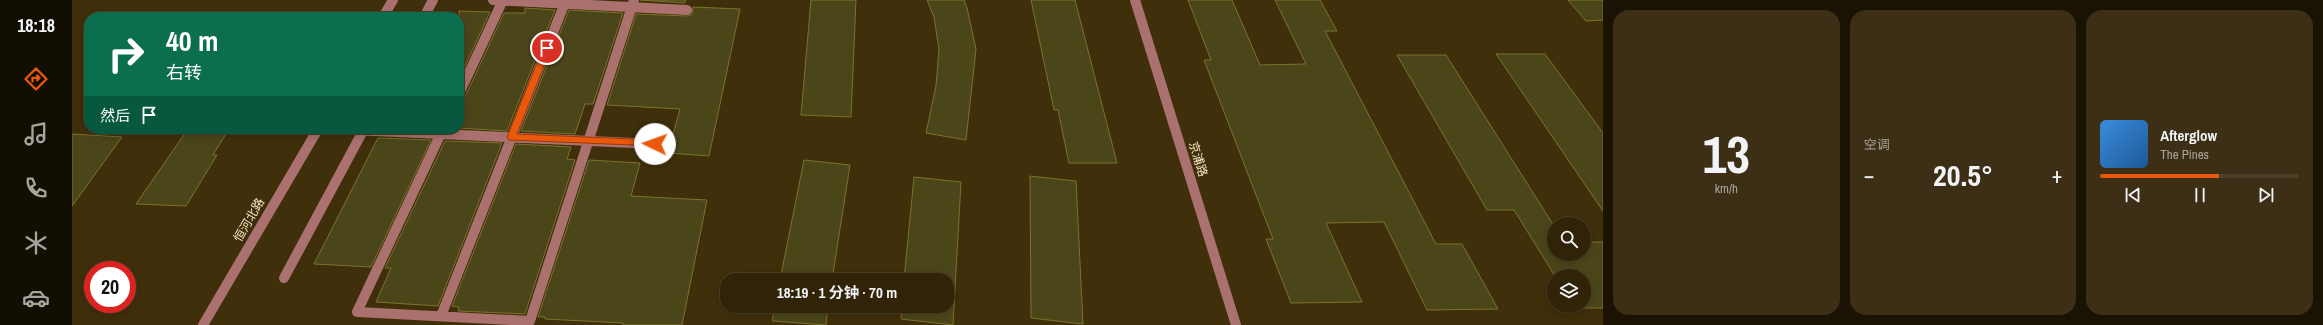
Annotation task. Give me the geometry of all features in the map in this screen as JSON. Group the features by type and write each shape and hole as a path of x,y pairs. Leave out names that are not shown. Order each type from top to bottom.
{"street":[{"path":"386,12 393,0"},
{"path":"427,12 433,0"},
{"path":"493,0 632,4 687,10"},
{"path":"464,83 503,0"},
{"name":"京浦路","path":"1135,0 1236,325"},
{"path":"441,316 565,2"},
{"path":"441,134 357,312 530,321 632,4"},
{"name":"恒河北路","path":"203,325 315,134"},
{"path":"284,278 362,134"},
{"path":"464,134 655,144"}],"building":[{"path":"640,0 686,0 685,3"},
{"path":"811,0 856,0 851,117 801,115"},
{"path":"927,0 964,0 967,8 976,49 966,140 926,133 936,86 939,49 934,17"},
{"path":"1031,0 1075,0 1117,163 1069,163 1058,110 1054,110"},
{"path":"1188,0 1232,0 1260,65 1306,64 1275,0 1320,0 1337,31 1325,31 1436,244 1462,244 1498,309 1427,310 1384,222 1326,223 1362,302 1291,303 1266,239 1273,239 1204,60 1211,60"},
{"path":"1568,0 1603,0 1603,20 1586,21"},
{"path":"693,7 740,9 709,156 668,153 680,109 607,105 636,14 687,16 692,14"},
{"path":"525,8 555,10 507,131 464,128 464,98 504,13 525,13"},
{"path":"569,10 623,13 593,104 585,104 575,134 521,131"},
{"path":"459,11 490,12 464,68 464,12"},
{"path":"1496,54 1545,54 1603,133 1603,211"},
{"path":"1397,55 1446,55 1548,217 1547,217 1547,261 1591,261 1591,242 1603,242 1603,308 1591,308 1591,269 1551,269 1514,210 1487,210"},
{"path":"72,134 122,137 72,206"},
{"path":"185,134 226,134 213,155 217,155 186,206 136,204"},
{"path":"378,138 431,140 371,267 314,264"},
{"path":"445,141 502,143 438,306 376,302 391,268 385,268"},
{"path":"516,144 571,147 567,159 575,160 525,314 458,311 459,307 452,306"},
{"path":"589,160 640,163 631,196 707,200 682,325 623,325 623,323 545,319 545,317 538,317"},
{"path":"804,160 850,165 833,273 781,273"},
{"path":"1030,176 1076,181 1083,324 1031,318"},
{"path":"914,177 961,182 954,307 954,273 905,273"},
{"path":"774,313 827,313 826,325 772,321"},
{"path":"901,313 954,313 953,325 901,319"}],"route":[{"path":"547,48 512,137 655,144"}]}
